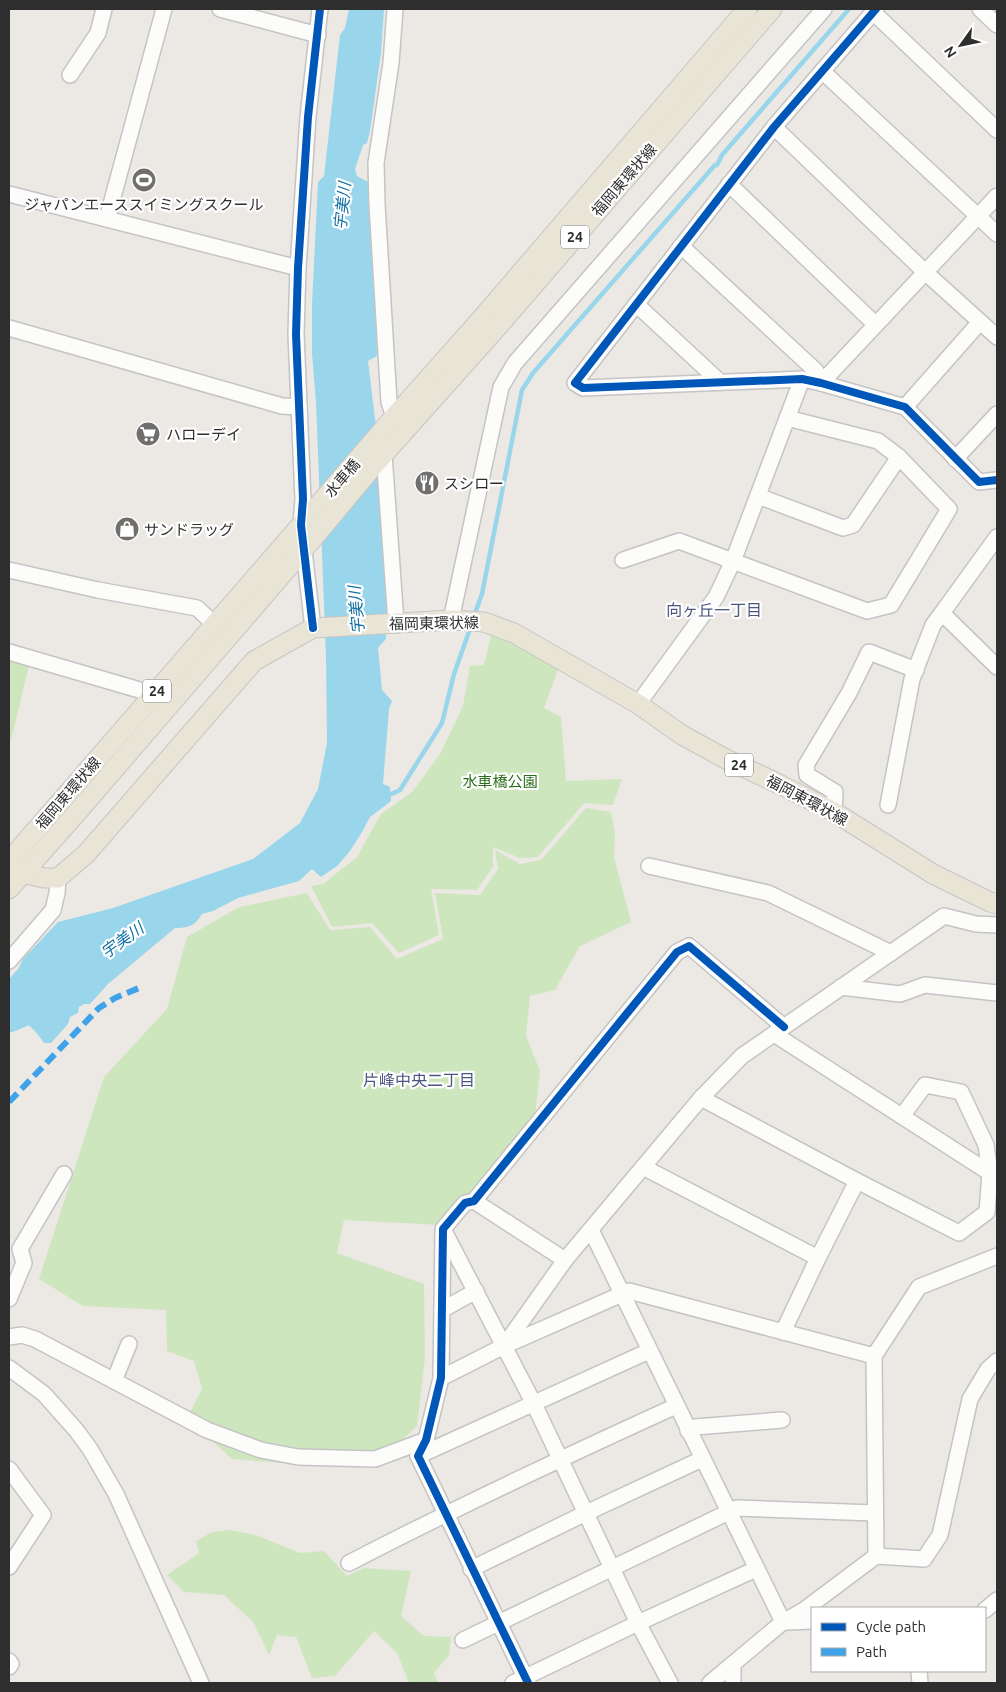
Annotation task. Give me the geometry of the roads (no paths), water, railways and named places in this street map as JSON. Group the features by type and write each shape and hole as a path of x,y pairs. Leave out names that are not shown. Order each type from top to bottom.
{"main road":[{"name":"福岡東環状線","path":"379,435 747,9"},
{"name":"福岡東環状線","path":"380,459 508,315 772,9"},
{"name":"水車橋","path":"303,523 379,435"},
{"name":"水車橋","path":"306,546 380,459"},
{"name":"福岡東環状線","path":"9,889 13,869 152,697 303,523"},
{"name":"福岡東環状線","path":"13,869 74,816 306,546"},
{"name":"福岡東環状線","path":"58,878 86,854 254,660 318,627 454,621 484,622 514,633 638,704 682,734 724,758 834,812 933,874 997,904"},
{"path":"13,869 44,878 58,878"}],"street":[{"path":"70,75 98,33 104,9"},
{"path":"107,219 164,9"},
{"path":"220,9 318,35"},
{"path":"318,627 303,523 296,334 298,268 308,117 320,9"},
{"path":"394,9 391,63 376,162 389,402 394,417"},
{"path":"454,621 501,387 515,363 824,9"},
{"path":"980,9 997,25"},
{"path":"997,130 874,10 774,127 575,383 583,388 802,379 821,383 905,406 978,482 997,480"},
{"path":"822,71 997,234"},
{"path":"774,127 997,337"},
{"path":"729,184 875,324"},
{"path":"9,194 298,268"},
{"path":"821,383 997,196"},
{"path":"681,246 816,371 821,383"},
{"path":"636,304 720,382"},
{"path":"905,406 980,322"},
{"path":"9,328 282,406 298,406"},
{"path":"638,704 716,597 733,561 802,379"},
{"path":"955,458 997,414"},
{"path":"622,560 680,540 867,611 890,605 949,509 898,457 878,441 787,418"},
{"path":"758,496 843,528 853,525 898,457"},
{"path":"380,459 392,624"},
{"path":"888,805 912,679 933,625 997,537"},
{"path":"9,570 98,590 196,608 215,625"},
{"path":"942,613 997,667"},
{"path":"9,652 143,690 152,697"},
{"path":"834,812 835,792 807,775 806,765 849,693 869,652 916,670"},
{"path":"649,866 768,893 891,953"},
{"path":"9,960 53,910 58,878"},
{"path":"504,1346 564,1260 701,1098 742,1056 944,916 976,924 997,925"},
{"path":"418,1456 426,1440 441,1378 443,1229 465,1203 474,1201 677,952 689,946 779,1030 902,1116 990,1173"},
{"path":"841,987 900,994 925,985 997,993"},
{"path":"701,1098 959,1233 986,1212 990,1173 986,1145 961,1092 925,1085 902,1116"},
{"path":"643,1167 818,1258"},
{"path":"9,1299 24,1263 20,1249 64,1174"},
{"path":"783,1332 857,1181"},
{"path":"474,1201 564,1260"},
{"path":"443,1229 534,1404 666,1682"},
{"path":"591,1230 783,1622"},
{"path":"876,1556 874,1356 919,1287 997,1256"},
{"path":"442,1310 476,1291"},
{"path":"441,1378 504,1346 629,1291 874,1356"},
{"path":"9,1338 22,1335 35,1339 207,1430 261,1450 298,1457 375,1459 426,1440"},
{"path":"114,1381 130,1344"},
{"path":"418,1456 649,1351"},
{"path":"710,1683 783,1622 804,1610 876,1556 924,1559 940,1535 970,1399 988,1369 997,1361"},
{"path":"9,1368 44,1394 90,1449 116,1494 201,1683"},
{"path":"349,1563 559,1459 676,1406"},
{"path":"688,1431 695,1427 782,1420"},
{"path":"418,1456 471,1569 499,1622 522,1681 638,1623 756,1569"},
{"path":"471,1569 586,1513 702,1460"},
{"path":"9,1469 44,1514 9,1568"},
{"path":"463,1640 737,1508 875,1513"},
{"path":"986,1609 997,1600"},
{"path":"783,1622 811,1621"},
{"path":"733,1664 733,1683"}],"water":[{"path":"349,9 384,9 381,53 370,131 367,143 363,145 355,169 357,176 370,183 377,356 368,361 383,485 387,612 386,639 378,648 382,690 392,701 389,709 383,784 390,787 391,801 370,817 350,851 337,866 321,877 312,869 299,881 238,898 213,911 202,914 191,925 184,928 175,928 108,984 90,1004 84,1004 79,1007 78,1013 70,1017 68,1024 51,1043 44,1043 32,1028 9,1010 9,979 19,968 23,959 58,922 113,908 253,859 300,823 318,789 327,743 326,658 316,403 312,353 312,304 318,182 324,176 340,35 345,28"}],"waterway":[{"path":"474,616 482,594 522,390 533,373 717,165 722,155 849,9"},
{"path":"385,797 400,790 442,723 454,674 471,626"},
{"name":"宇美川","path":"9,1020 21,1015 45,998"}],"place":[{"name":"ジャパンエーススイミングスクール","path":"144,180"},
{"name":"ハローデイ","path":"148,434"},
{"name":"スシロー","path":"427,483"},
{"name":"サンドラッグ","path":"127,529"}],"district":[{"name":"向ヶ丘一丁目","path":"714,610"},
{"name":"片峰中央二丁目","path":"419,1080"}],"park label":[{"name":"水車橋公園","path":"500,781"}]}
